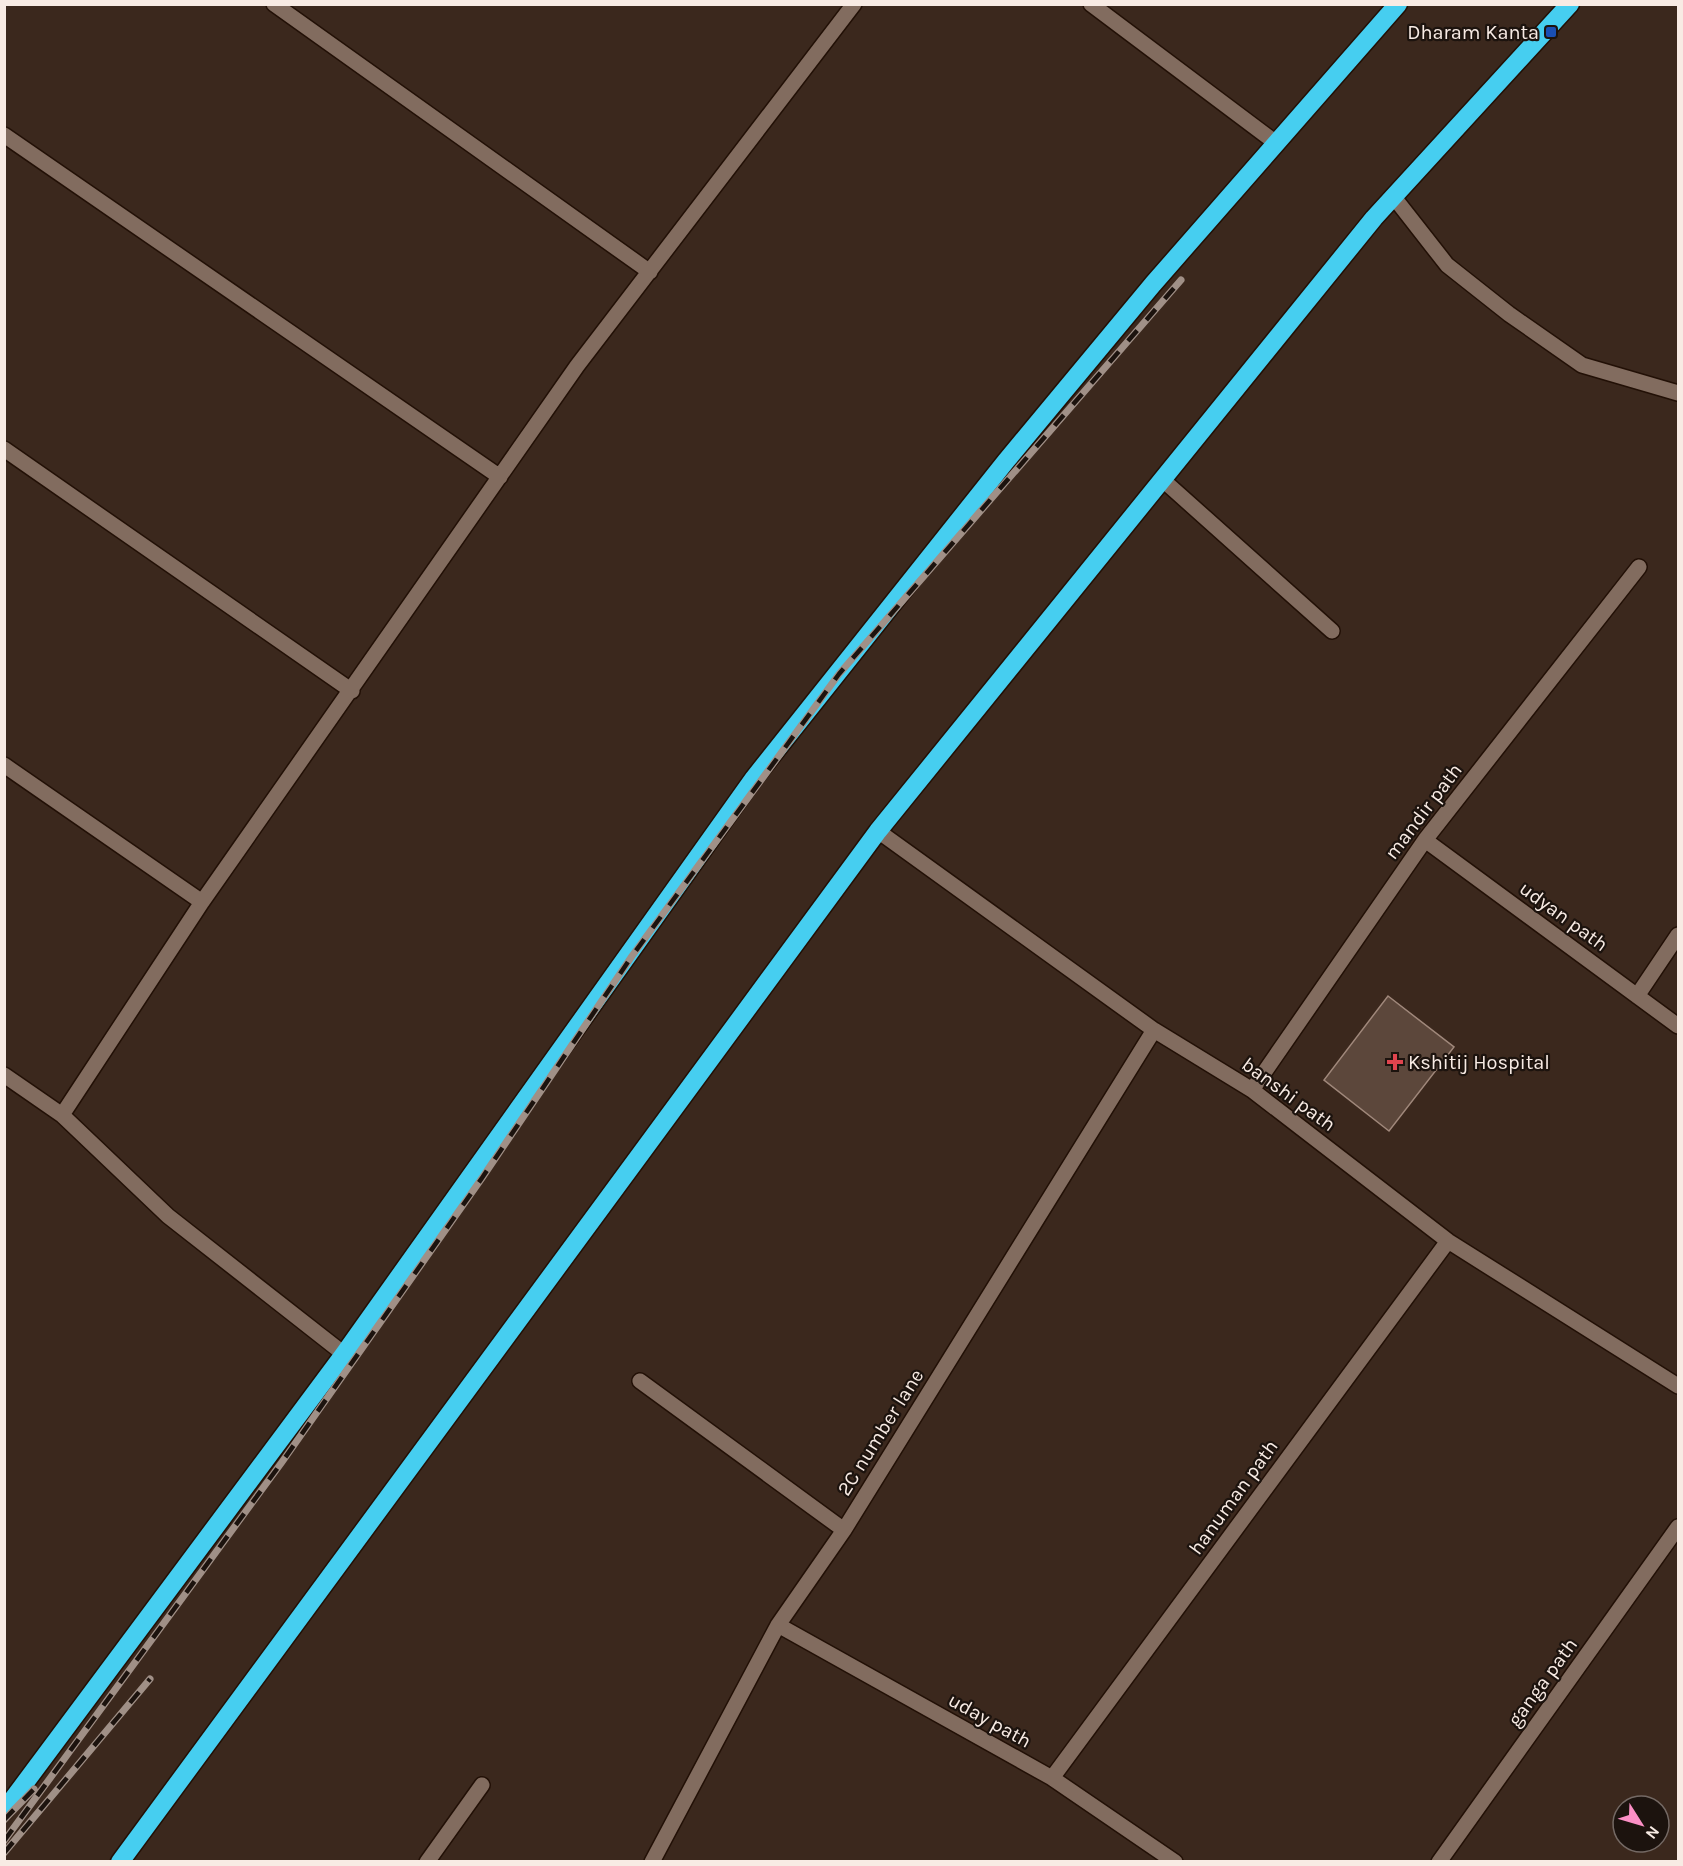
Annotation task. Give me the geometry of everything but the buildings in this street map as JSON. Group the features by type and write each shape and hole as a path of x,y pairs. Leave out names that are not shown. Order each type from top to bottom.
{"highway":[{"path":"4,1811 344,1354 754,778 1006,461 1276,143 1398,4"},
{"path":"120,1862 878,831 1393,196 1570,4"}],"street":[{"path":"274,4 650,272"},
{"path":"62,1115 202,902 352,691 577,366 854,4"},
{"path":"1091,4 1276,143"},
{"path":"4,135 500,477"},
{"path":"1393,196 1447,265 1582,365 1678,393"},
{"path":"4,449 352,691"},
{"path":"1163,480 1332,631"},
{"name":"mandir path","path":"1252,1090 1425,840 1639,567"},
{"path":"4,765 202,902"},
{"name":"banshi path","path":"878,831 1154,1030 1252,1090 1448,1241 1678,1386"},
{"name":"udyan path","path":"1425,840 1678,1026"},
{"path":"1637,996 1678,935"},
{"name":"2C number lane","path":"652,1862 778,1625 844,1530 1154,1030"},
{"path":"4,1075 62,1115 168,1216 344,1354"},
{"name":"hanuman path","path":"1052,1779 1448,1241"},
{"path":"640,1381 844,1530"},
{"name":"ganga path","path":"1439,1862 1678,1527"},
{"name":"uday path","path":"778,1625 1052,1779 1175,1862"},
{"path":"427,1862 482,1785"}],"railway":[{"path":"4,1841 282,1462 482,1178 632,956 839,674 1181,280"},
{"path":"4,1853 150,1679"},
{"path":"4,1820 34,1789"}],"place":[{"name":"Dharam Kanta","path":"1551,32"},
{"name":"Kshitij Hospital","path":"1395,1062"}]}
